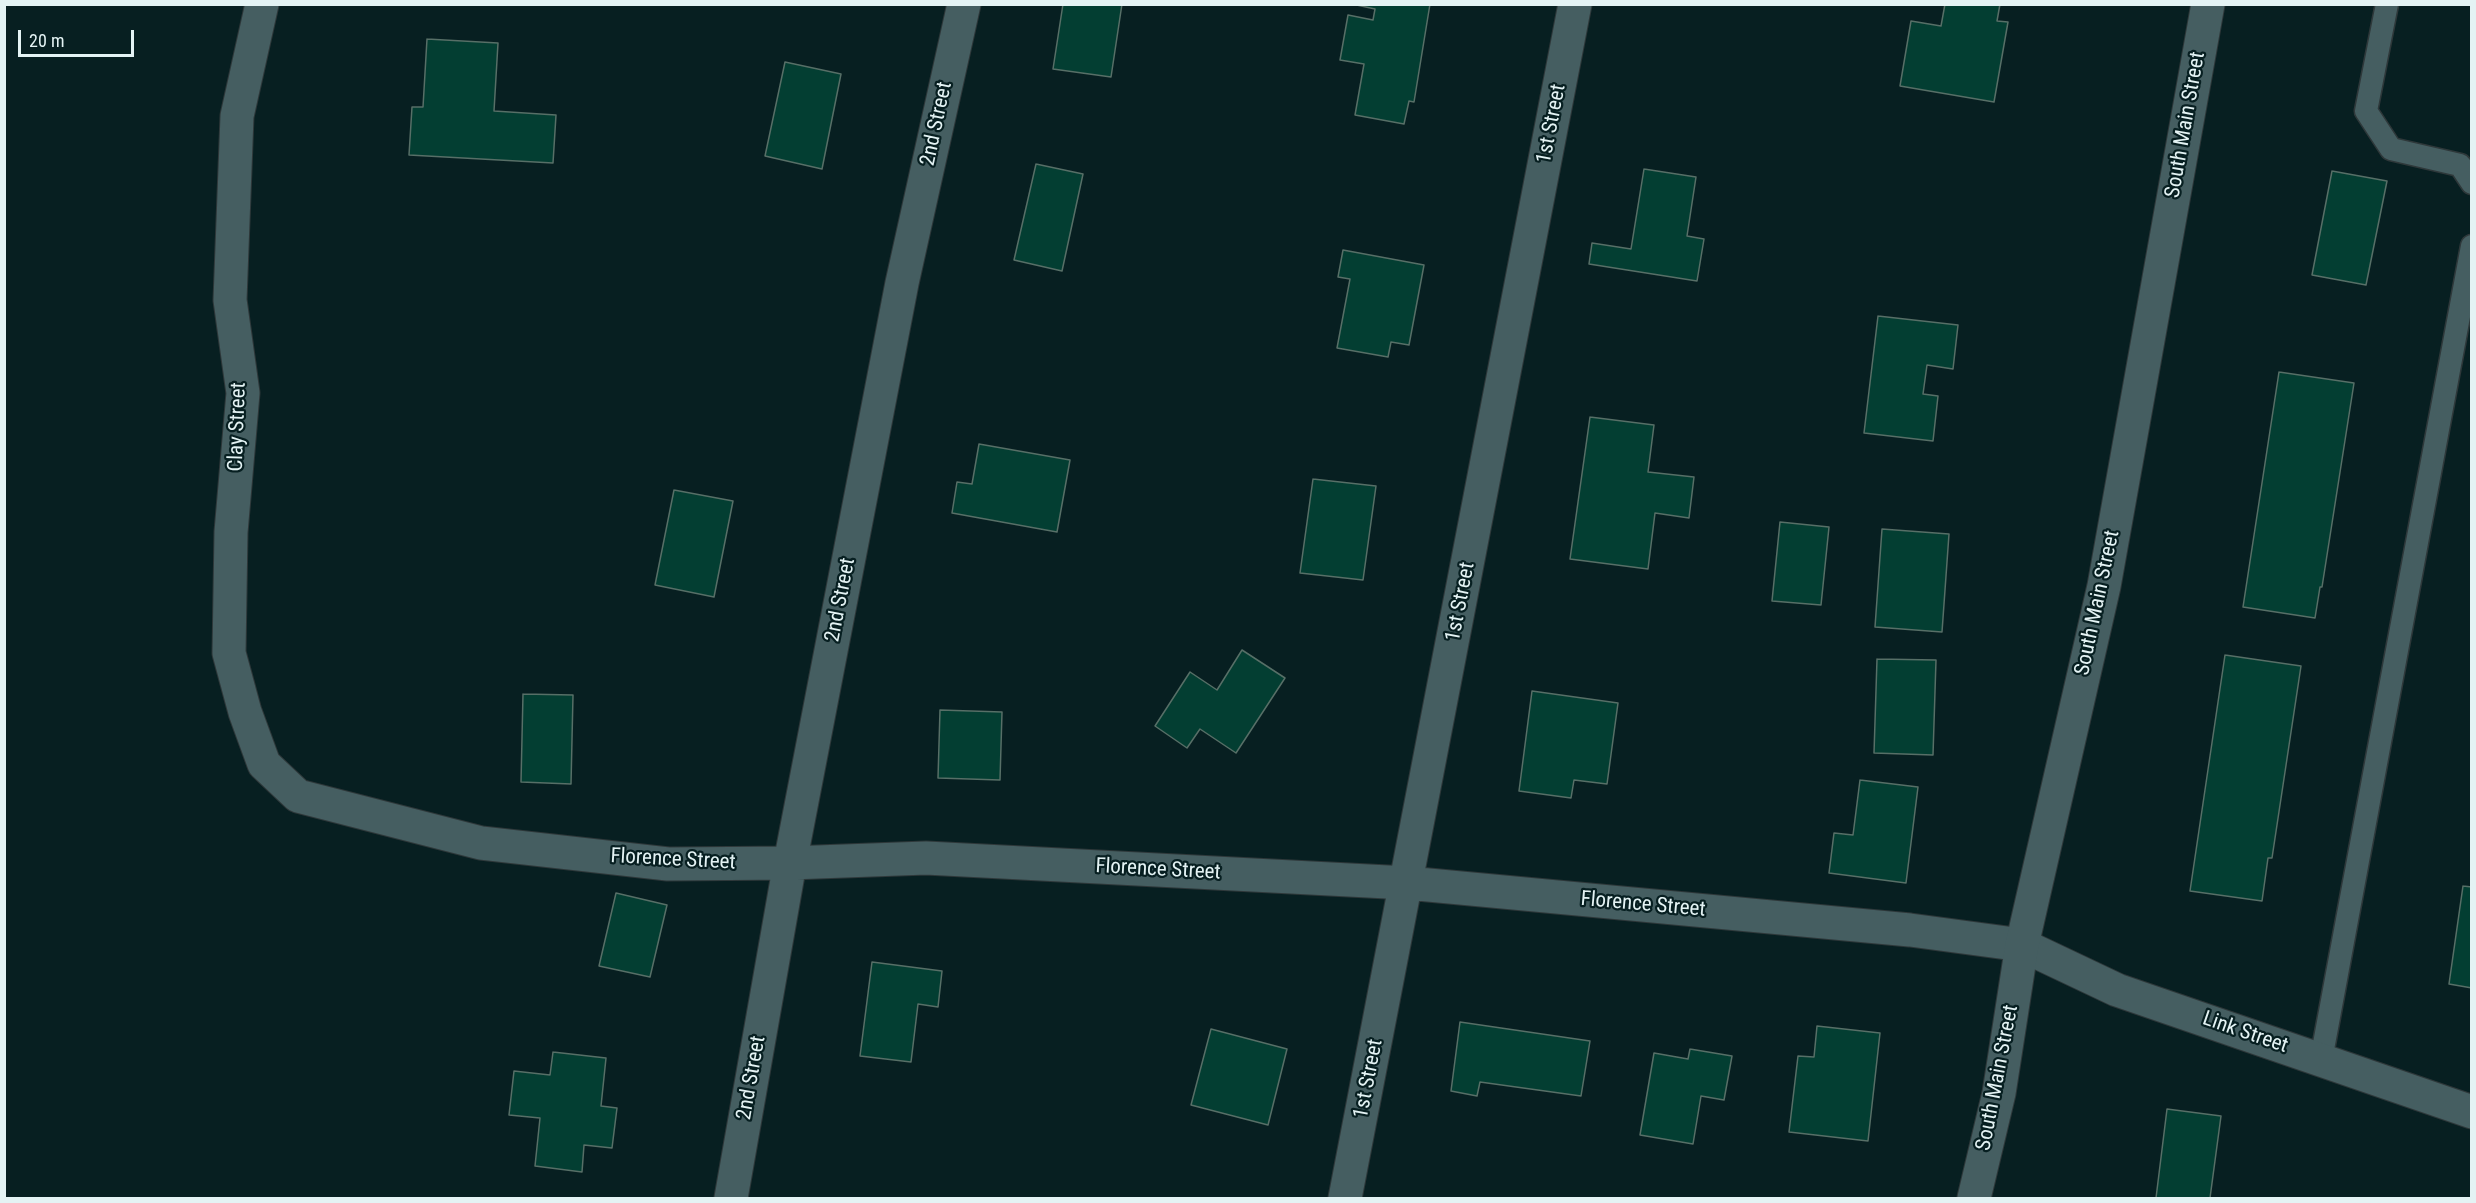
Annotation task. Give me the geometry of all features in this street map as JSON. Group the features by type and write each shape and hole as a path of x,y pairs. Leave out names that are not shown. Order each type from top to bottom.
{"street":[{"name":"Clay Street","path":"262,4 237,116 230,300 243,393 231,532 229,653 245,712 264,764 298,796"},
{"name":"2nd Street","path":"730,1198 790,863 902,283 964,4"},
{"name":"1st Street","path":"1345,1198 1575,4"},
{"name":"South Main Street","path":"1974,1198 1999,1093 2022,945 2104,586 2208,4"},
{"name":"Florence Street","path":"298,796 481,843 668,864 790,863 926,858 1407,883 1910,930 2022,945"},
{"name":"Link Street","path":"2022,945 2117,990 2472,1112"}],"lane":[{"path":"2387,4 2366,111 2391,149 2460,165 2472,183"},
{"path":"2321,1060 2472,246"}],"building":[{"path":"1063,4 1122,4 1111,77 1053,69"},
{"path":"1352,4 1430,4 1414,102 1409,101 1404,124 1355,115 1364,64 1340,60 1348,15 1373,20 1375,9"},
{"path":"1945,4 2000,4 1997,21 2008,22 1994,102 1900,86 1911,21 1941,26"},
{"path":"427,39 498,43 494,111 556,115 553,163 409,155 412,107 423,107"},
{"path":"785,62 841,74 822,169 765,156"},
{"path":"1036,164 1083,174 1062,271 1014,260"},
{"path":"1644,169 1696,177 1687,236 1704,239 1697,281 1589,264 1592,243 1631,249"},
{"path":"2332,171 2387,181 2366,285 2312,275"},
{"path":"1343,250 1424,265 1409,345 1391,342 1388,357 1337,348 1350,279 1338,277"},
{"path":"1878,316 1958,325 1953,369 1927,365 1923,394 1938,396 1933,441 1864,433"},
{"path":"2279,372 2354,383 2322,587 2320,587 2315,618 2243,607"},
{"path":"1590,417 1654,425 1648,472 1694,477 1689,518 1655,513 1648,569 1570,559"},
{"path":"979,444 1070,460 1057,532 952,513 957,482 972,484"},
{"path":"1313,479 1376,486 1363,580 1300,573"},
{"path":"674,490 733,501 714,597 655,585"},
{"path":"1780,522 1829,527 1821,605 1772,601"},
{"path":"1882,529 1949,534 1942,632 1875,627"},
{"path":"1242,650 1285,678 1236,753 1200,729 1187,748 1155,726 1190,672 1217,690"},
{"path":"2225,655 2301,666 2272,858 2268,858 2262,901 2190,891"},
{"path":"1877,659 1936,660 1933,755 1874,753"},
{"path":"1532,691 1618,703 1607,784 1574,780 1571,798 1519,791"},
{"path":"523,694 573,695 571,784 521,782"},
{"path":"940,710 1002,712 1000,780 938,778"},
{"path":"1860,780 1918,787 1906,883 1829,873 1834,833 1853,835"},
{"path":"2463,886 2472,887 2472,988 2449,984"},
{"path":"616,893 667,905 650,977 599,966"},
{"path":"872,962 942,971 938,1007 918,1004 911,1062 860,1056"},
{"path":"1460,1022 1590,1041 1581,1096 1480,1082 1477,1096 1451,1091"},
{"path":"1817,1026 1880,1033 1868,1141 1789,1132 1798,1056 1814,1057"},
{"path":"1211,1029 1287,1049 1268,1125 1191,1105"},
{"path":"1690,1049 1732,1056 1724,1100 1701,1096 1693,1144 1640,1135 1654,1053 1688,1059"},
{"path":"553,1052 606,1058 601,1106 617,1108 612,1148 584,1145 582,1172 535,1166 540,1118 509,1115 514,1071 550,1075"},
{"path":"2167,1109 2221,1116 2210,1198 2156,1198"}]}
